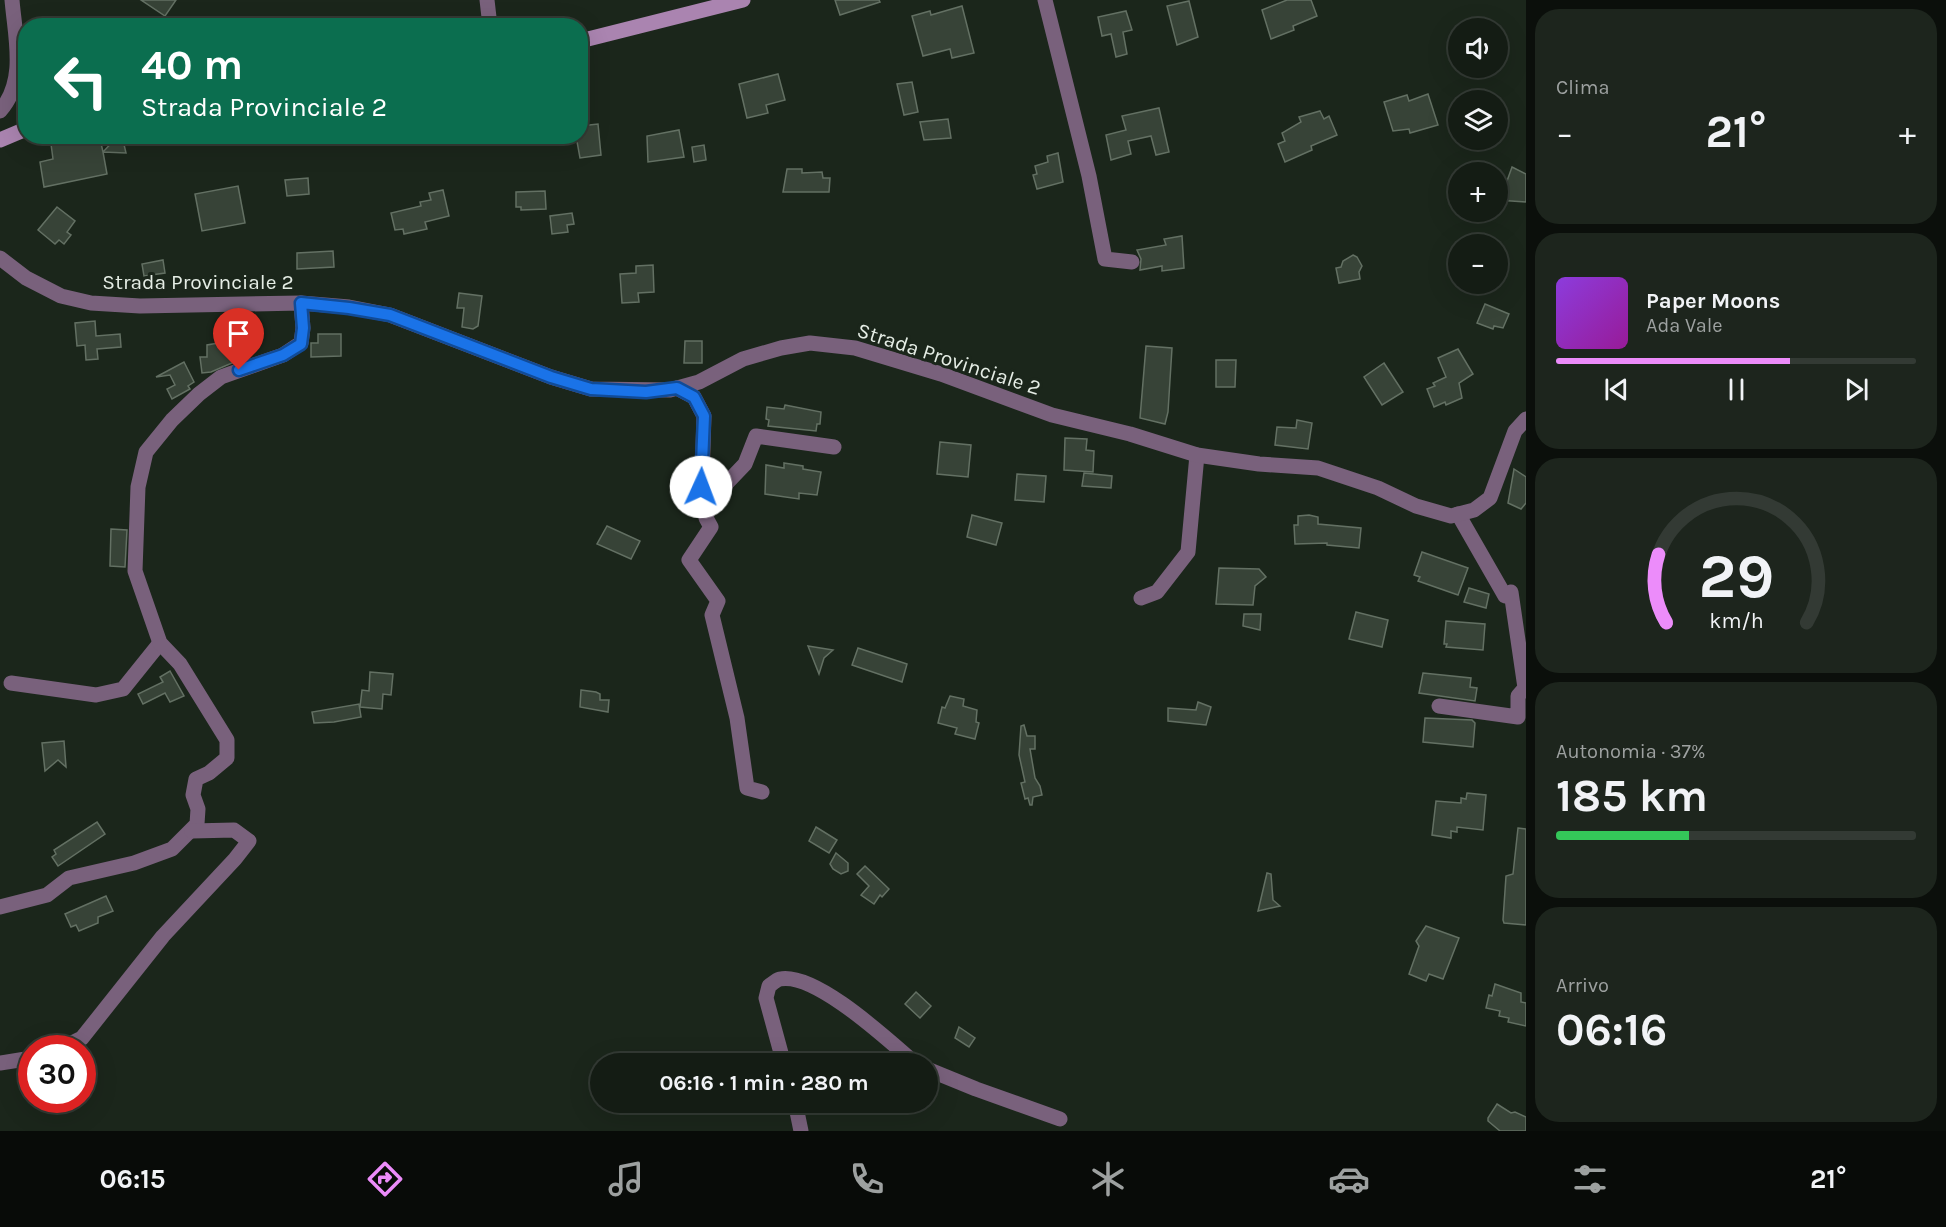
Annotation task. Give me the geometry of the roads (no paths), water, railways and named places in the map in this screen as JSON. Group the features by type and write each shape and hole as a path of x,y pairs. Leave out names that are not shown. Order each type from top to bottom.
{"main road":[{"path":"588,39 743,0"},
{"path":"0,140 18,132"}],"street":[{"path":"0,111 13,93 17,74 12,0"},
{"path":"487,0 489,18"},
{"path":"1045,0 1089,176 1105,259 1132,262"},
{"name":"Strada Provinciale 2","path":"0,258 26,278 61,296 91,303 140,306 301,303 390,315 551,377 591,389 646,392 677,388 699,382 743,359 781,348 810,343 855,348 941,374 1052,415 1130,434 1197,455 1259,464 1318,468 1378,488 1416,506 1451,516 1458,514"},
{"path":"0,907 46,895 69,878 134,862 172,849 197,824 198,809 193,795 196,779 209,773 227,758 227,740 180,664 160,643 135,571 138,487 146,452 179,413 199,394 221,378 256,363 283,355 301,344 303,328 301,303"},
{"path":"677,388 694,397 704,416 700,510 745,464 756,436 834,447"},
{"path":"1439,706 1518,717 1518,696 1525,688 1511,592 1504,596 1458,514 1473,510 1490,498 1515,431 1526,419"},
{"path":"1141,598 1157,592 1188,552 1197,455"},
{"path":"711,499 706,518 711,527 689,560 718,601 712,615 737,718 747,788 762,792"},
{"path":"11,683 96,695 123,689 160,643"},
{"path":"84,1035 163,936 236,859 249,841 234,830 192,831"},
{"path":"781,1053 766,998 769,986 779,979 795,979 846,1004 902,1053"},
{"path":"0,1063 18,1060"},
{"path":"938,1073 1060,1119"},
{"path":"797,1113 801,1131"}]}
